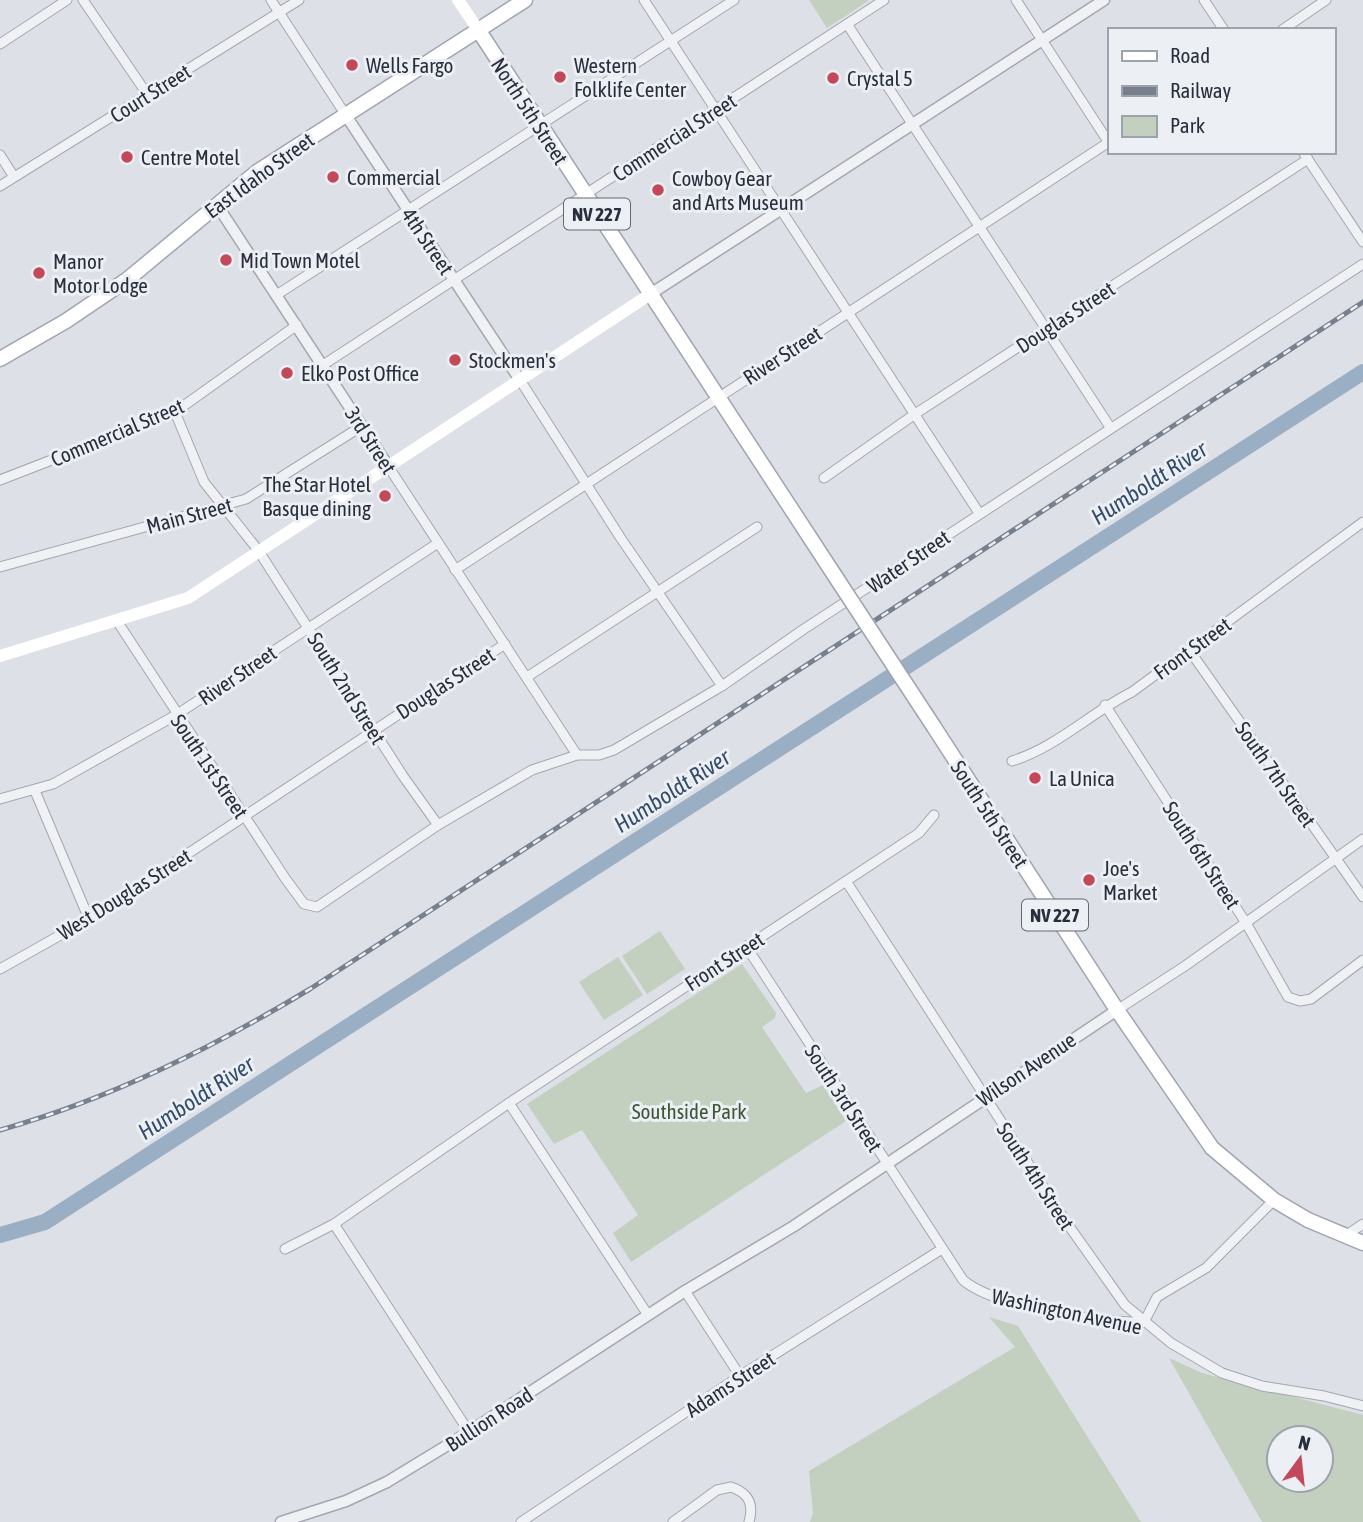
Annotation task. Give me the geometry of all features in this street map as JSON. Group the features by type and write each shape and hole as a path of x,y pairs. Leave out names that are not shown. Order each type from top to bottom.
{"main road":[{"name":"North 5th Street","path":"458,0 716,398"},
{"name":"East Idaho Street","path":"0,359 94,303 257,172 526,0"},
{"path":"0,656 188,598 649,295"},
{"name":"South 5th Street","path":"716,398 934,727 1116,1010 1212,1148 1275,1200 1363,1243"}],"street":[{"path":"0,44 67,0"},
{"path":"83,0 147,94"},
{"name":"4th Street","path":"271,0 586,482"},
{"name":"Court Street","path":"0,186 299,0"},
{"path":"644,0 979,513"},
{"path":"278,294 734,0"},
{"name":"Commercial Street","path":"323,365 884,0"},
{"path":"1016,0 1108,140"},
{"path":"649,295 1104,0"},
{"path":"1204,0 1223,28"},
{"path":"1285,28 1326,0"},
{"path":"848,24 1110,427"},
{"name":"River Street","path":"455,570 1108,143"},
{"path":"0,155 14,177"},
{"path":"1305,156 1363,242"},
{"name":"Douglas Street","path":"824,478 915,414 1305,156"},
{"name":"3rd Street","path":"217,205 278,294 455,570"},
{"name":"Water Street","path":"309,906 326,902 438,825 532,770 578,755 598,755 614,750 722,686 979,513 1363,264"},
{"name":"Commercial Street","path":"0,480 176,412 297,325"},
{"name":"South 2nd Street","path":"176,412 204,482 226,506 258,550 438,825"},
{"name":"Main Street","path":"0,567 226,506 270,486 362,426"},
{"path":"586,482 657,593 722,686"},
{"name":"Front Street","path":"1012,761 1039,753 1105,705 1132,692 1363,522"},
{"path":"527,677 757,527"},
{"name":"River Street","path":"0,799 35,791 176,715 438,543"},
{"path":"455,570 578,755"},
{"name":"South 1st Street","path":"117,621 285,878 309,906"},
{"name":"Douglas Street","path":"245,816 505,644"},
{"name":"South 7th Street","path":"1190,651 1363,897"},
{"name":"South 6th Street","path":"1105,705 1246,923 1289,997 1300,1001 1323,993 1363,960"},
{"path":"35,791 89,919"},
{"name":"Front Street","path":"285,1250 334,1224 509,1103 919,833 934,815"},
{"name":"West Douglas Street","path":"1,964 89,919 245,816"},
{"name":"Wilson Avenue","path":"685,1292 794,1226 986,1098 1246,923 1282,894 1363,839"},
{"name":"South 4th Street","path":"846,881 1107,1283 1144,1322"},
{"name":"South 3rd Street","path":"746,946 942,1250"},
{"path":"509,1103 648,1315"},
{"path":"1144,1322 1157,1297 1172,1285 1206,1268 1275,1200"},
{"path":"334,1224 469,1432"},
{"path":"1345,1236 1363,1224"},
{"name":"Washington Avenue","path":"942,1250 963,1280 982,1293 1079,1316 1144,1322 1205,1365 1232,1377 1262,1386 1324,1396 1363,1406"},
{"name":"Adams Street","path":"521,1522 740,1376 942,1250"},
{"path":"685,1292 740,1376"},
{"name":"Bullion Road","path":"281,1522 345,1502 377,1487 469,1432 685,1292"},
{"path":"673,1522 718,1490 731,1487 748,1496 752,1505 749,1522"}],"green space":[{"path":"809,0 868,0 868,1 827,28"},
{"path":"660,931 685,969 647,994 622,956"},
{"path":"618,957 643,995 604,1020 579,982"},
{"name":"Southside Park","path":"742,964 776,1013 775,1018 762,1027 806,1093 823,1085 846,1121 631,1262 613,1233 638,1215 582,1130 554,1144 527,1104"},
{"path":"989,1317 1018,1326 1141,1522 810,1522 813,1513 809,1471 1015,1347"},
{"path":"1169,1358 1202,1373 1363,1415 1363,1522 1262,1522"}],"waterway":[{"name":"Humboldt River","path":"0,1235 45,1222 1363,372"}],"railway":[{"path":"0,1130 81,1103 160,1070 236,1032 310,989 1363,302"}],"place":[{"name":"Wells Fargo","path":"352,65"},
{"name":"Western Folklife Center","path":"560,77"},
{"name":"Crystal 5","path":"833,78"},
{"name":"Centre Motel","path":"127,157"},
{"name":"Commercial","path":"333,177"},
{"name":"Cowboy Gear and Arts Museum","path":"658,190"},
{"name":"Mid Town Motel","path":"226,260"},
{"name":"Manor Motor Lodge","path":"39,273"},
{"name":"Stockmen's","path":"455,360"},
{"name":"Elko Post Office","path":"287,373"},
{"name":"The Star Hotel Basque dining","path":"385,496"},
{"name":"La Unica","path":"1035,778"},
{"name":"Joe's Market","path":"1089,880"}]}
